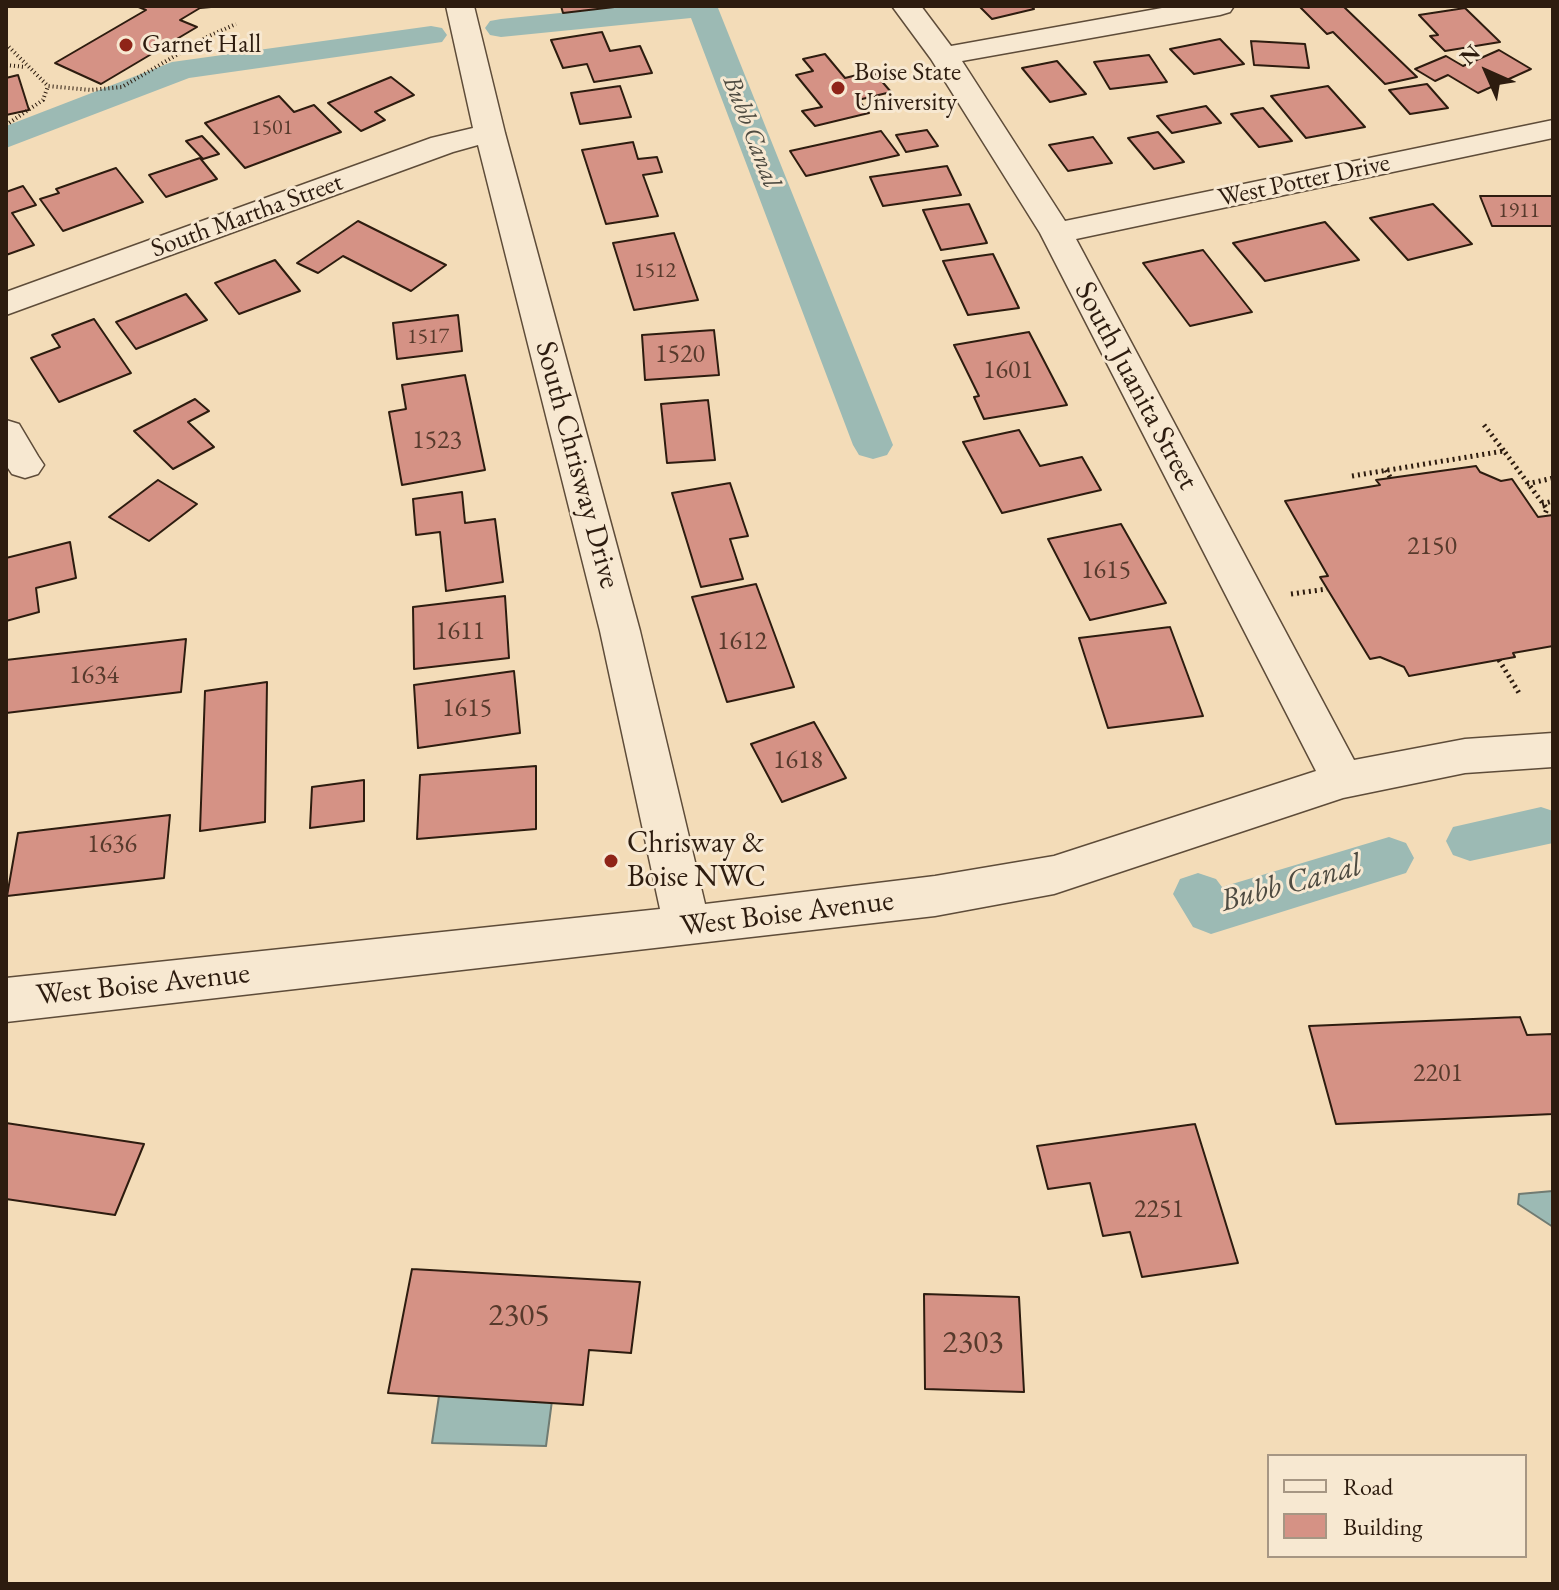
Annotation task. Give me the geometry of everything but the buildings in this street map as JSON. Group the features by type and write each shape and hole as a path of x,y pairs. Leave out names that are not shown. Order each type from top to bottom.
{"street":[{"name":"South Chrisway Drive","path":"460,6 490,133 620,631 687,926"},
{"name":"South Juanita Street","path":"906,6 944,56 1056,233 1343,780"},
{"path":"944,56 1220,6"},
{"name":"West Potter Drive","path":"1056,233 1553,129"},
{"name":"South Martha Street","path":"6,304 442,145 490,133"},
{"path":"6,433 25,465"},
{"name":"West Boise Avenue","path":"6,1000 935,896 1054,875 1343,780 1465,756 1553,750"}],"path":[{"path":"6,44 48,86 91,90 122,87 209,36 236,24"},
{"path":"6,65 27,68"},
{"path":"6,125 43,100 48,86"},
{"path":"1484,425 1547,509 1544,516"},
{"path":"1352,476 1504,451"},
{"path":"1386,470 1390,477"},
{"path":"1527,484 1553,478"},
{"path":"1542,504 1553,501"},
{"path":"1278,596 1327,589"},
{"path":"1499,660 1519,693"}],"water":[{"path":"1553,1191 1553,1227 1518,1204 1519,1194"},
{"path":"440,1389 553,1393 546,1446 432,1443"}],"waterway":[{"name":"Bubb Canal","path":"501,28 703,8 873,445"},
{"name":"Bubb Canal","path":"6,138 183,69 431,35"},
{"name":"Bubb Canal","path":"1470,841 1541,827"},
{"name":"Bubb Canal","path":"1198,894 1211,912 1389,858"}],"place":[{"name":"Garnet Hall","path":"126,45"},
{"name":"Boise State University","path":"838,88"},
{"name":"Chrisway & Boise NWC","path":"611,861"}]}
